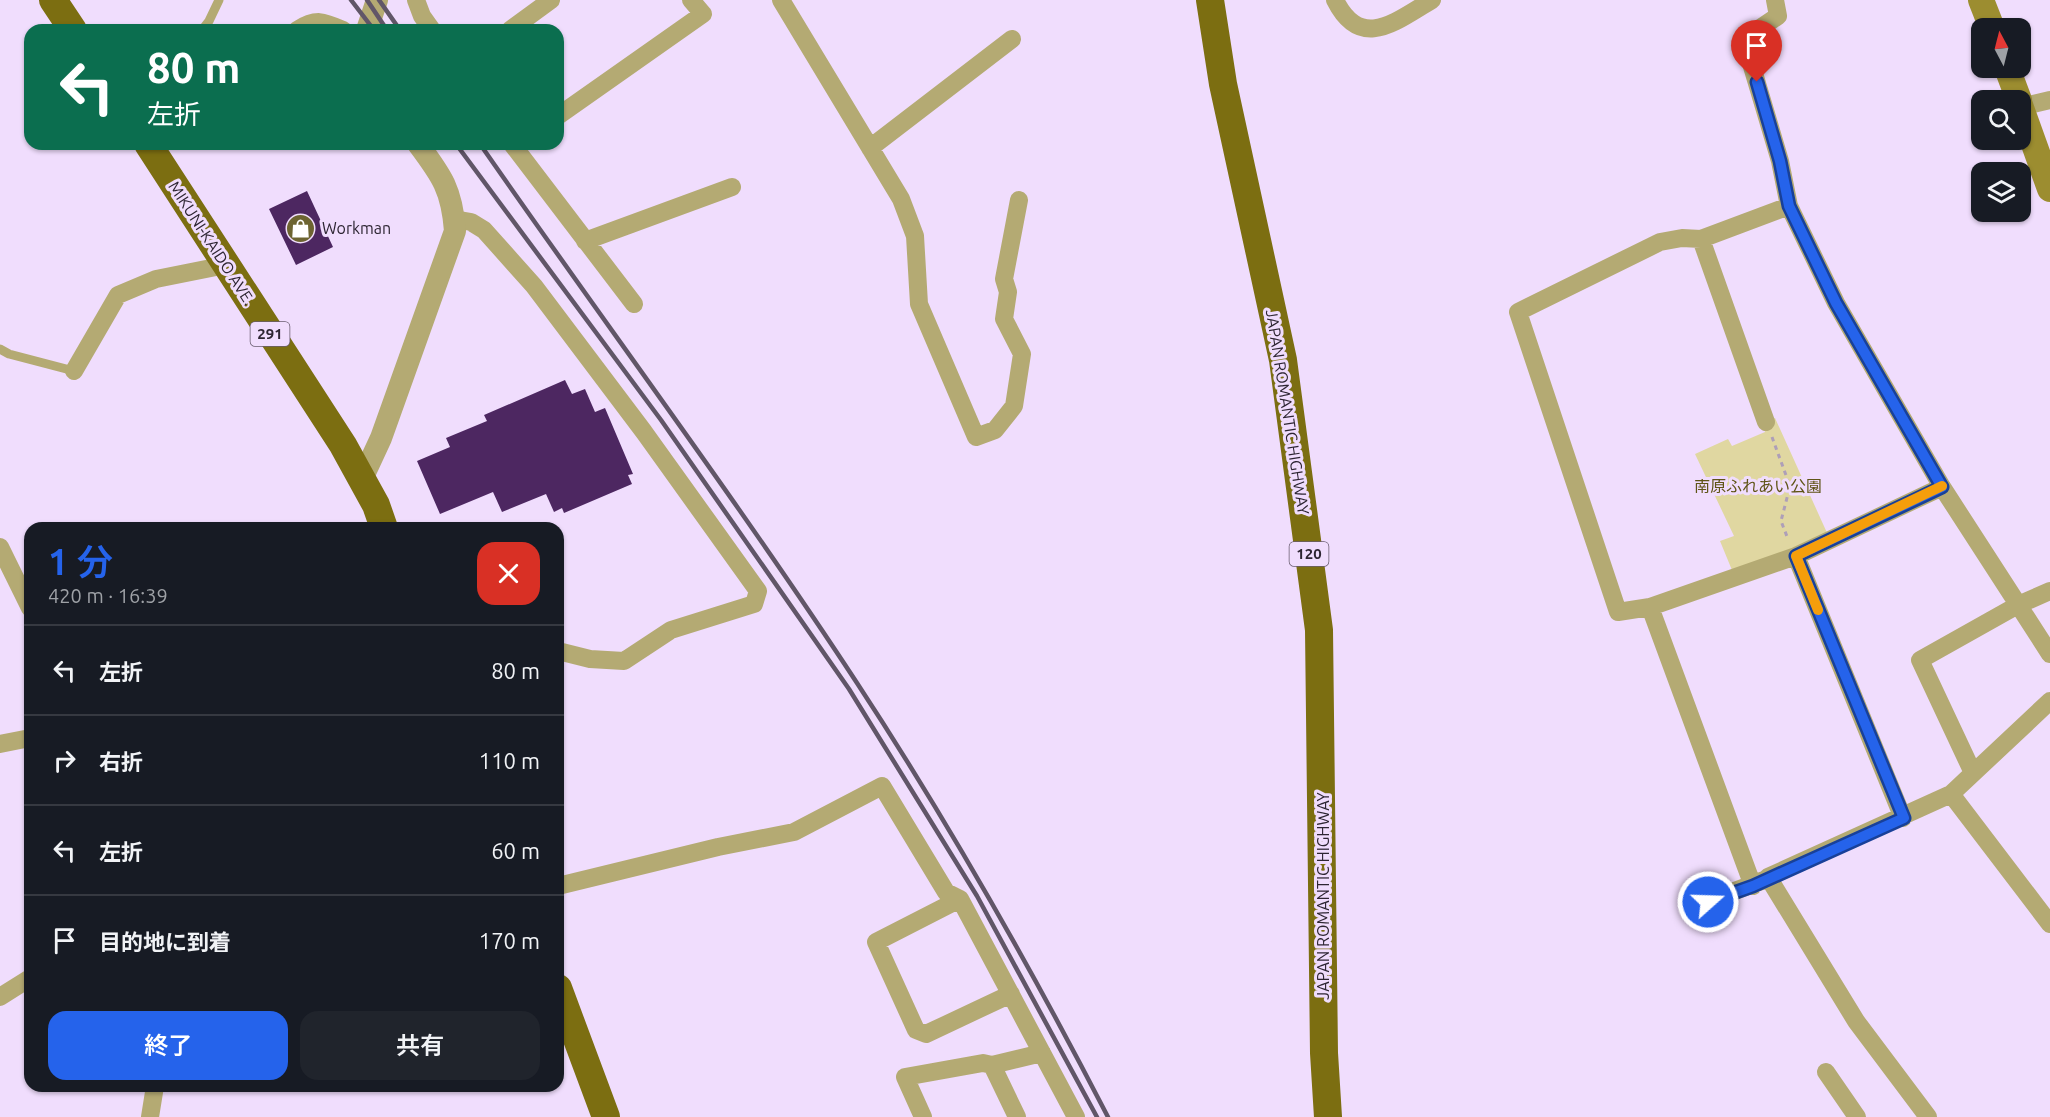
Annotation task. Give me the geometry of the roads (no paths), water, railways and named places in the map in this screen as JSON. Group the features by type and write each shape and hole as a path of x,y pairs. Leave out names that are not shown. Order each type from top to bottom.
{"highway":[{"path":"52,0 69,24"},
{"name":"JAPAN ROMANTIC HIGHWAY","path":"1210,0 1223,84 1283,360 1319,630 1324,1053 1328,1117"},
{"name":"MIKUNI-KAIDO AVE.","path":"152,150 343,445 362,479 381,522"},
{"path":"564,1004 606,1117"}],"main road":[{"path":"1980,0 1988,18"},
{"path":"2031,135 2050,189"}],"street":[{"path":"369,24 377,0"},
{"path":"416,0 428,24"},
{"path":"518,24 551,0"},
{"path":"564,112 703,14 691,0"},
{"path":"781,0 901,200 915,236 919,304 976,436 995,430 1014,406 1022,354 1004,319 1008,292 1004,279 1019,200"},
{"path":"1335,0 1348,19 1358,28 1376,29 1400,19 1432,0"},
{"path":"1775,0 1778,16 1750,35 1745,43 1780,161 1789,206 1836,303 1942,487 2050,654"},
{"path":"306,24 321,20 330,24"},
{"path":"870,148 1012,39"},
{"path":"2031,104 2050,100"},
{"path":"362,479 381,438 455,231 445,180 422,150"},
{"path":"519,150 634,304"},
{"path":"585,241 732,188"},
{"path":"1789,206 1701,239 1682,238 1660,242 1518,312 1618,612 1650,606 1796,556 1942,487"},
{"path":"454,219 471,222 484,230 534,286 644,432 758,591 754,604 671,630 624,662 590,659 564,652"},
{"path":"1701,239 1766,422"},
{"path":"74,370 118,295 156,279 226,266"},
{"path":"0,547 24,596"},
{"path":"1796,556 1904,818"},
{"path":"1973,773 1920,660 2018,605 2050,591"},
{"path":"1650,606 1760,882 1856,1021 1928,1117"},
{"path":"1708,902 1760,882 1904,818 1950,794 2050,701"},
{"path":"0,744 24,741"},
{"path":"564,885 718,847 794,832 882,786 946,892 960,899 1076,1117"},
{"path":"1950,794 2050,924"},
{"path":"960,899 876,942 916,1030 926,1034 1011,994"},
{"path":"0,997 24,982"},
{"path":"923,1117 905,1077 983,1063 992,1065 1042,1053"},
{"path":"992,1065 1017,1117"},
{"path":"1826,1072 1857,1117"},
{"path":"150,1117 154,1092"}],"lane":[{"path":"207,24 219,0"},
{"path":"0,349 9,354 74,370"}],"railway":[{"path":"351,0 369,24"},
{"path":"367,0 383,24"},
{"path":"379,0 396,24"},
{"path":"460,150 661,420 849,689 977,896 1097,1117"},
{"path":"484,150 718,479 857,683 924,789 988,897 1108,1117"}],"place":[{"name":"Workman","path":"301,228"}],"park label":[{"name":"南原ふれあい公園","path":"1758,486"}]}
